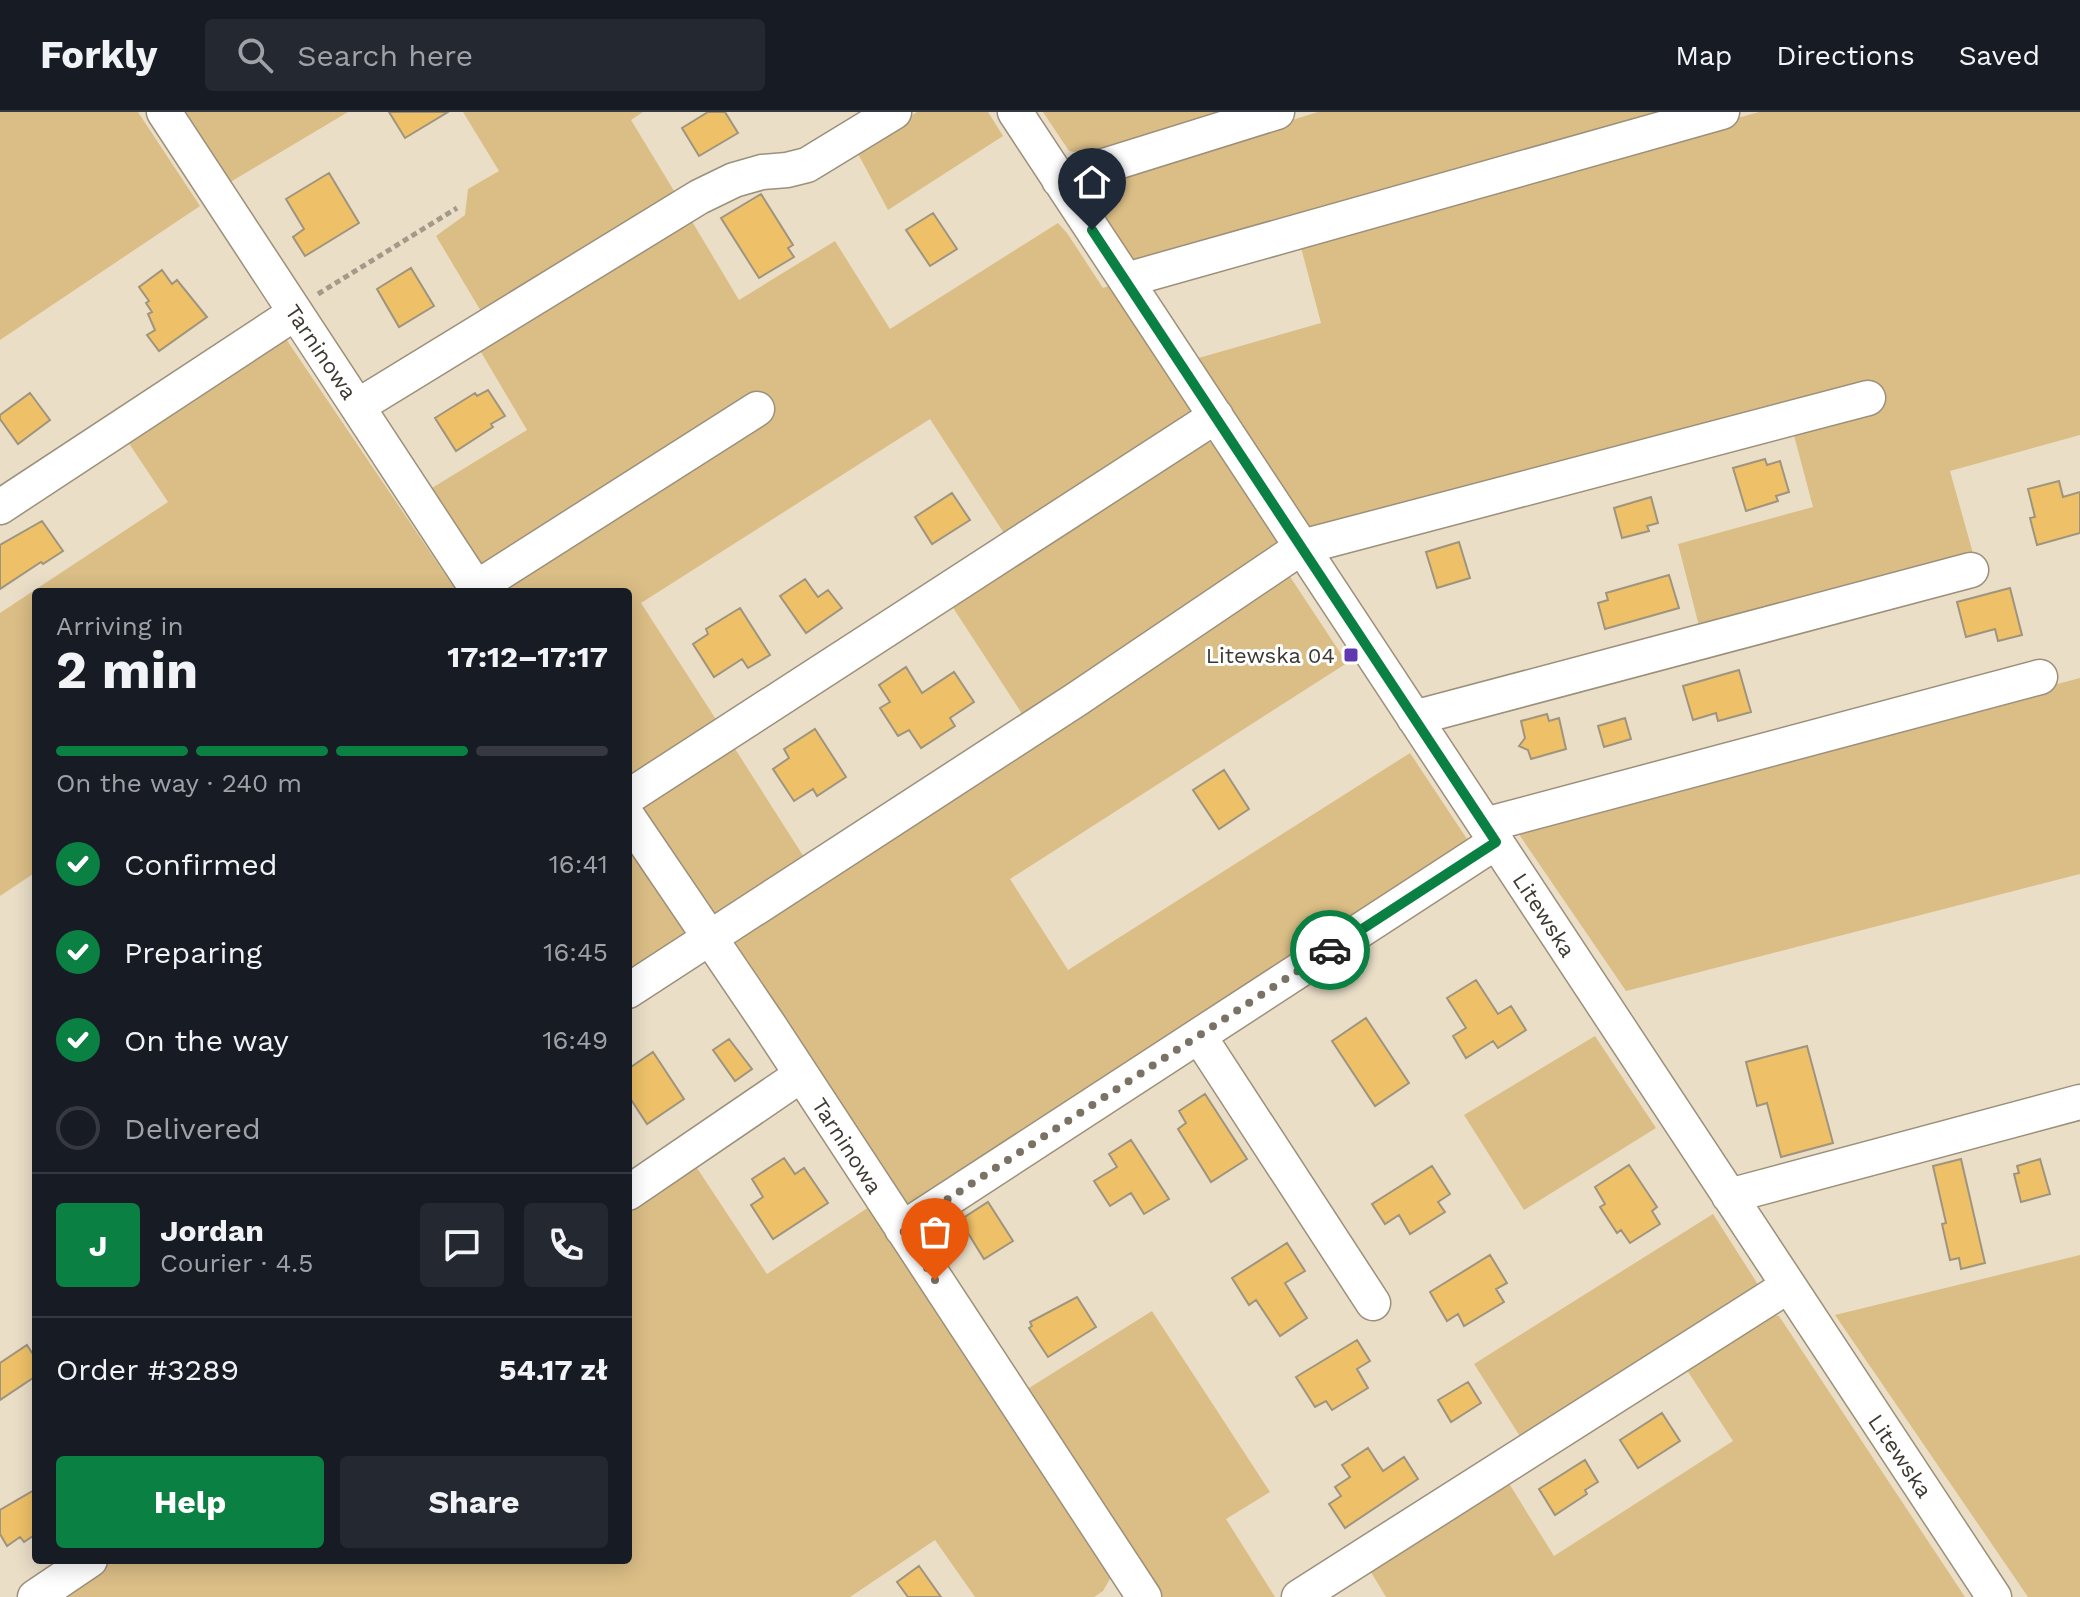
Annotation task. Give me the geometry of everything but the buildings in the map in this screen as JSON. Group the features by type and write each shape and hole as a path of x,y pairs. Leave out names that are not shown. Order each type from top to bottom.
{"street":[{"name":"Tarninowa","path":"164,112 477,588"},
{"path":"358,406 699,197 734,180 807,165 894,112"},
{"name":"Litewska","path":"1015,112 1994,1597"},
{"path":"1059,180 1277,112"},
{"path":"1126,280 1722,112"},
{"path":"0,507 294,311"},
{"path":"632,988 1077,699 1302,547 1868,398"},
{"path":"481,588 757,409"},
{"path":"632,794 1216,416"},
{"path":"1414,718 1971,570"},
{"path":"902,1229 1199,1036 1491,834 2040,677"},
{"name":"Tarninowa","path":"632,823 902,1229 1130,1592"},
{"path":"1199,1036 1373,1303"},
{"path":"632,1190 801,1075"},
{"path":"1729,1196 2080,1102"},
{"path":"1299,1597 1788,1286"},
{"path":"35,1597 84,1564"}],"path":[{"path":"294,311 457,208"}],"shaded area":[{"path":"0,112 138,112 200,206 0,340"},
{"path":"183,112 348,112 227,184"},
{"path":"463,112 643,112 631,120 679,199 485,318 436,236 465,215 468,189 499,171"},
{"path":"917,112 988,112 1003,136 888,210 856,150"},
{"path":"1043,112 1237,112 1097,157 1069,151"},
{"path":"1318,112 1683,112 1137,265 1088,194 1092,182"},
{"path":"1759,112 2080,112 2080,435 1950,471 1974,557 1700,630 1678,544 1813,507 1792,428 1310,530 1195,359 1321,323 1299,240"},
{"path":"690,218 739,300 835,241 890,329 1058,223 1103,288 1111,285 1194,411 1007,538 930,419 641,603 719,724 632,778 632,588 492,588 427,491 527,430 478,347"},
{"path":"284,336 454,588 38,588 168,502 124,436"},
{"path":"1206,442 1217,444 1281,540 1280,548 1028,723 950,603"},
{"path":"1285,569 1347,663 1010,879 1068,970 1410,753 1471,845 912,1205 901,1208 720,940"},
{"path":"32,592 32,875 0,896 0,613"},
{"path":"2080,678 2080,874 1626,991 1514,827"},
{"path":"732,744 809,865 713,927 643,810 649,797"},
{"path":"632,837 694,929 632,980"},
{"path":"1595,1036 1656,1128 1524,1210 1464,1115"},
{"path":"695,1165 767,1274 869,1207 1115,1570 1103,1591 1094,1597 975,1597 935,1540 850,1597 44,1597 94,1564 632,1564 632,1207"},
{"path":"1713,1214 1759,1286 1523,1441 1474,1364"},
{"path":"2080,1255 2080,1597 2028,1597 1835,1315"},
{"path":"1152,1311 1270,1492 1226,1519 1275,1597 1155,1597 1021,1393"},
{"path":"1761,1313 1779,1316 1965,1597 1386,1597 1366,1564 1505,1477 1554,1556 1733,1441 1683,1364"}],"way so far":[{"path":"935,1280 902,1229 1330,950"}],"place":[{"name":"Litewska 04","path":"1351,655"}],"route":[{"path":"1092,230 1496,842 1330,950"}]}
